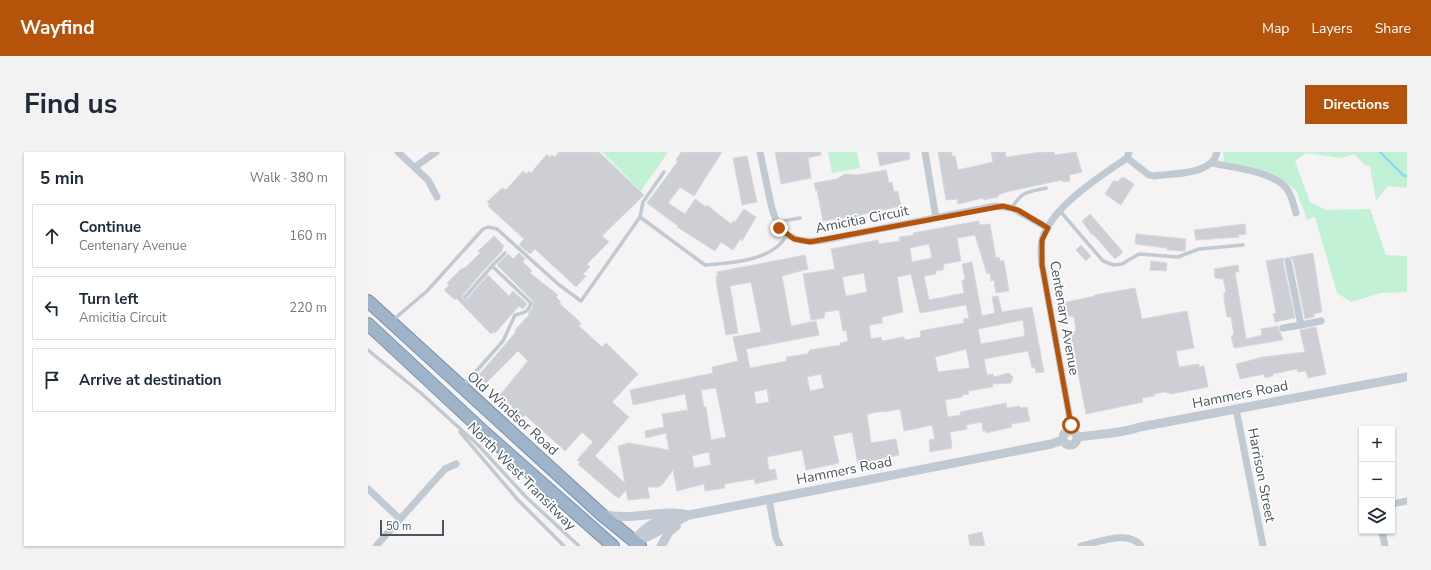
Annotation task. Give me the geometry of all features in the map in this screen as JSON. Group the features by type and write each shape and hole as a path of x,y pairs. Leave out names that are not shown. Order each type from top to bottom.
{"highway":[{"name":"Old Windsor Road","path":"368,301 634,544"},
{"path":"368,324 485,433 613,546"}],"street":[{"path":"398,152 428,180 437,197"},
{"path":"415,167 436,152"},
{"path":"760,152 776,223 787,235"},
{"path":"925,152 936,218"},
{"path":"1128,155 1149,175 1155,176 1200,169 1212,163 1216,159 1217,152"},
{"name":"Centenary Avenue","path":"1070,431 1070,420 1042,265 1042,240 1048,228 1064,205 1128,155"},
{"path":"1212,163 1256,172 1275,179 1289,192 1296,213"},
{"name":"Amicitia Circuit","path":"787,235 802,241 820,240 995,206 1012,208 1048,228"},
{"path":"1288,261 1301,325"},
{"path":"1284,328 1321,321"},
{"name":"Hammers Road","path":"1078,437 1097,434 1117,434 1140,427 1407,377"},
{"name":"Harrison Street","path":"1236,409 1263,546"},
{"path":"1070,431 1076,433 1078,437 1077,441 1072,445 1066,444 1064,440 1064,435 1070,431"},
{"name":"Hammers Road","path":"634,544 689,515 1051,444 1064,440"},
{"path":"376,546 445,469 456,464"},
{"path":"368,489 400,519"},
{"path":"769,499 776,538 780,546"},
{"path":"1395,503 1407,500"},
{"path":"601,514 630,517 675,511 689,515"},
{"path":"661,546 669,532 689,515"},
{"path":"1383,534 1385,546"},
{"path":"1081,546 1120,538 1132,539 1141,546"}],"lane":[{"path":"390,322 427,291 483,229 488,227 497,230 558,284 581,301 640,217 643,202 664,172"},
{"path":"1012,208 1018,198 1026,192 1046,188"},
{"path":"1060,210 1103,261 1108,264 1122,264 1139,254 1178,257 1199,249 1243,245"},
{"path":"640,217 705,265 741,260 772,251 787,235"},
{"path":"776,223 800,218"},
{"path":"464,297 505,253"},
{"path":"462,387 503,341 515,315 525,312 530,305 529,300 492,266"},
{"name":"North West Transitway","path":"368,350 413,386 478,445 526,497 579,546"},
{"name":"North West Transitway","path":"451,421 518,500 564,546"}],"green space":[{"path":"602,152 668,152 641,191"},
{"path":"828,152 857,152 860,168 832,173"},
{"path":"1223,152 1407,152 1407,188 1388,186 1376,201 1370,166 1365,165 1354,154 1341,158 1306,153 1295,161 1310,202 1326,210 1370,209 1386,255 1407,256 1407,292 1381,293 1351,302 1337,293 1315,217 1307,220 1296,190 1267,171 1224,162"}],"building":[{"path":"559,152 599,152 644,195 602,236 609,242 587,264 590,267 583,274 586,276 576,287 535,249 530,254 519,245 524,239 488,206 490,205 487,202 502,188 506,190 523,171 526,174 529,171 531,173 547,154 549,157 552,155 555,157"},
{"path":"681,152 722,152 694,196 680,187 668,203 685,214 695,199 706,207 707,205 731,224 733,221 735,222 744,209 756,217 742,241 740,239 733,250 721,242 715,251 677,227 678,226 647,203 678,161 676,160"},
{"path":"775,152 821,152 821,155 808,158 811,178 781,184"},
{"path":"877,152 909,152 910,159 880,166"},
{"path":"938,152 952,152 952,156 955,156 958,170 993,162 991,152 1005,152 1006,157 1042,152 1054,152 1055,155 1076,152 1082,172 1069,175 1070,181 1063,182 1062,180 1006,192 998,195 998,197 984,200 983,198 958,204 957,199 946,200"},
{"path":"747,156 757,202 742,205 733,158"},
{"path":"886,170 889,183 892,182 894,192 898,191 901,206 860,215 862,223 851,224 849,217 823,221 817,190 816,191 814,183 837,179 845,174 857,175"},
{"path":"1123,177 1134,184 1121,205 1105,194 1114,180 1117,182"},
{"path":"1090,214 1123,252 1115,259 1093,234 1092,235 1082,221"},
{"path":"979,221 979,225 990,224 996,258 999,257 1000,261 1004,261 1009,291 996,293 994,280 991,281 990,273 987,274 975,235 957,238 961,261 944,264 943,270 936,271 936,274 924,276 929,300 964,293 962,281 965,279 962,264 972,262 982,316 995,313 992,297 998,296 1002,312 1032,307 1044,372 1036,373 1035,367 1032,368 1028,351 984,359 987,375 993,374 994,377 1009,373 1013,377 1011,383 992,384 993,387 968,391 969,394 962,395 962,397 945,400 948,417 961,415 960,412 1006,403 1007,408 1020,406 1020,408 1027,407 1030,421 1011,424 1012,427 986,433 986,431 983,431 982,422 966,425 967,429 950,432 952,448 930,452 929,440 935,439 932,425 904,431 900,409 867,414 871,443 896,439 899,455 858,464 852,432 833,436 839,463 806,470 802,450 767,457 769,470 775,469 777,479 755,484 754,479 724,484 725,488 705,491 704,484 677,491 673,470 662,485 658,487 647,487 650,498 628,500 626,490 619,498 615,496 578,464 580,462 577,460 593,442 582,432 565,451 525,415 521,419 510,411 513,407 500,395 528,361 518,351 486,383 478,376 515,333 516,329 529,315 528,314 533,307 533,301 497,265 508,254 513,259 519,253 525,259 523,262 532,271 530,273 558,295 556,297 561,302 559,303 578,320 581,324 579,326 602,347 606,343 638,374 612,402 629,417 595,456 625,483 618,446 629,443 669,450 666,433 646,438 645,431 664,427 662,414 688,410 685,394 633,405 630,390 713,373 712,367 738,361 733,337 761,332 751,282 730,286 738,333 726,335 717,287 717,272 805,255 808,269 782,276 791,326 816,321 819,335 746,349 750,368 787,361 786,357 807,354 810,350 841,345 840,343 848,341 846,330 843,331 839,310 825,312 824,318 811,320 803,274 835,269 831,249 878,240 879,244 900,241 899,237 914,235 913,233","holes":["929,244 932,258 912,262 910,248","864,273 867,292 846,296 842,277","911,274 920,313 966,305 969,318 963,319 964,323 920,331 921,337 905,340 904,337 882,341 881,337 871,339 869,325 882,323 882,317 903,312 897,277","1023,320 1025,336 981,344 978,329","966,349 970,368 938,372 935,357","821,374 824,388 810,391 807,377","716,388 726,437 711,440 706,407 704,407 701,390","767,389 769,402 756,404 754,392","709,452 711,465 694,468 692,456"]},
{"path":"1245,224 1246,234 1238,235 1239,237 1196,240 1194,230"},
{"path":"1136,234 1186,239 1185,251 1167,250 1167,248 1135,244"},
{"path":"494,236 504,246 502,248 503,250 483,271 462,298 467,299 488,275 509,296 513,291 527,304 523,309 519,306 495,333 493,332 491,334 456,298 455,300 444,290 449,285 447,283 480,253 478,251"},
{"path":"1081,245 1091,256 1086,261 1076,250"},
{"path":"1313,253 1322,312 1314,314 1314,317 1305,319 1293,260 1290,257"},
{"path":"1284,258 1283,262 1295,318 1275,322 1273,314 1276,313 1266,261"},
{"path":"1151,261 1167,263 1166,271 1150,270"},
{"path":"1238,265 1239,272 1235,272 1246,339 1262,335 1261,329 1278,326 1283,340 1234,348 1231,336 1234,335 1231,317 1227,317 1224,299 1224,293 1226,292 1223,279 1215,278 1214,269"},
{"path":"1135,288 1142,319 1187,311 1194,348 1176,351 1179,367 1199,364 1199,367 1204,366 1208,387 1171,394 1165,392 1154,394 1154,396 1142,398 1143,402 1086,414 1070,332 1076,331 1074,317 1068,316 1067,313 1064,314 1062,303 1095,296 1094,295"},
{"path":"1316,327 1326,374 1308,378 1306,371 1298,372 1297,369 1273,374 1273,376 1265,378 1264,374 1240,379 1236,364 1263,357 1305,352 1300,330"},
{"path":"982,532 985,546 970,546 968,535"}],"waterway":[{"path":"1380,152 1404,176 1407,176"}],"route":[{"path":"779,228 785,234 794,239 810,242 995,206 1003,206 1018,210 1048,228 1042,240 1042,265 1071,425"}]}
